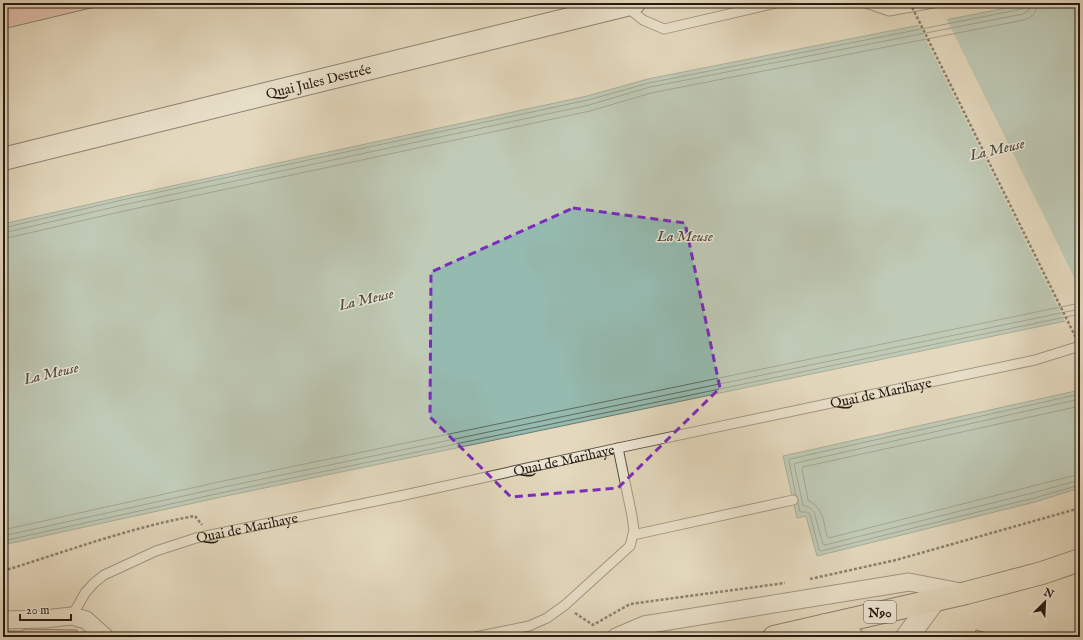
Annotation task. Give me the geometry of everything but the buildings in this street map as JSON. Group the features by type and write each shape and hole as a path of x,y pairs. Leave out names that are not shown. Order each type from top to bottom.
{"main road":[{"name":"Quai Jules Destrée","path":"3,159 629,4"},
{"name":"N90","path":"782,635 966,593 1042,573 1080,560"},
{"path":"907,637 935,599"},
{"path":"825,625 852,637"}],"street":[{"path":"616,637 644,625 909,582 966,593"},
{"path":"3,620 44,619 72,616 86,620 105,637"}],"lane":[{"path":"629,4 643,20 664,29 776,3"},
{"path":"866,3 889,11 933,3"},
{"name":"Quai de Marihaye","path":"72,616 94,582 104,575 163,549 210,535 400,496 618,448 1035,360 1080,346"},
{"path":"474,637 529,626 547,618 565,605 630,546 634,530 618,448"},
{"path":"633,535 793,500"}],"path":[{"path":"910,3 1080,346"},
{"path":"803,581 896,560 1080,508"},
{"path":"3,571 126,533 173,520 195,516 210,535"},
{"path":"565,605 593,625 630,604 787,583"}],"highlighted area":[{"path":"573,208 685,223 720,388 618,488 511,497 430,417 431,272"}],"water":[{"name":"La Meuse","path":"1031,3 1080,3 1080,318 226,496 3,545 3,224 587,96 648,79"},
{"path":"1080,390 1080,488 1035,502 817,556 806,516 797,518 783,456"}],"pier":[{"path":"946,18 1080,289 1080,320 1066,323 918,24"}]}
